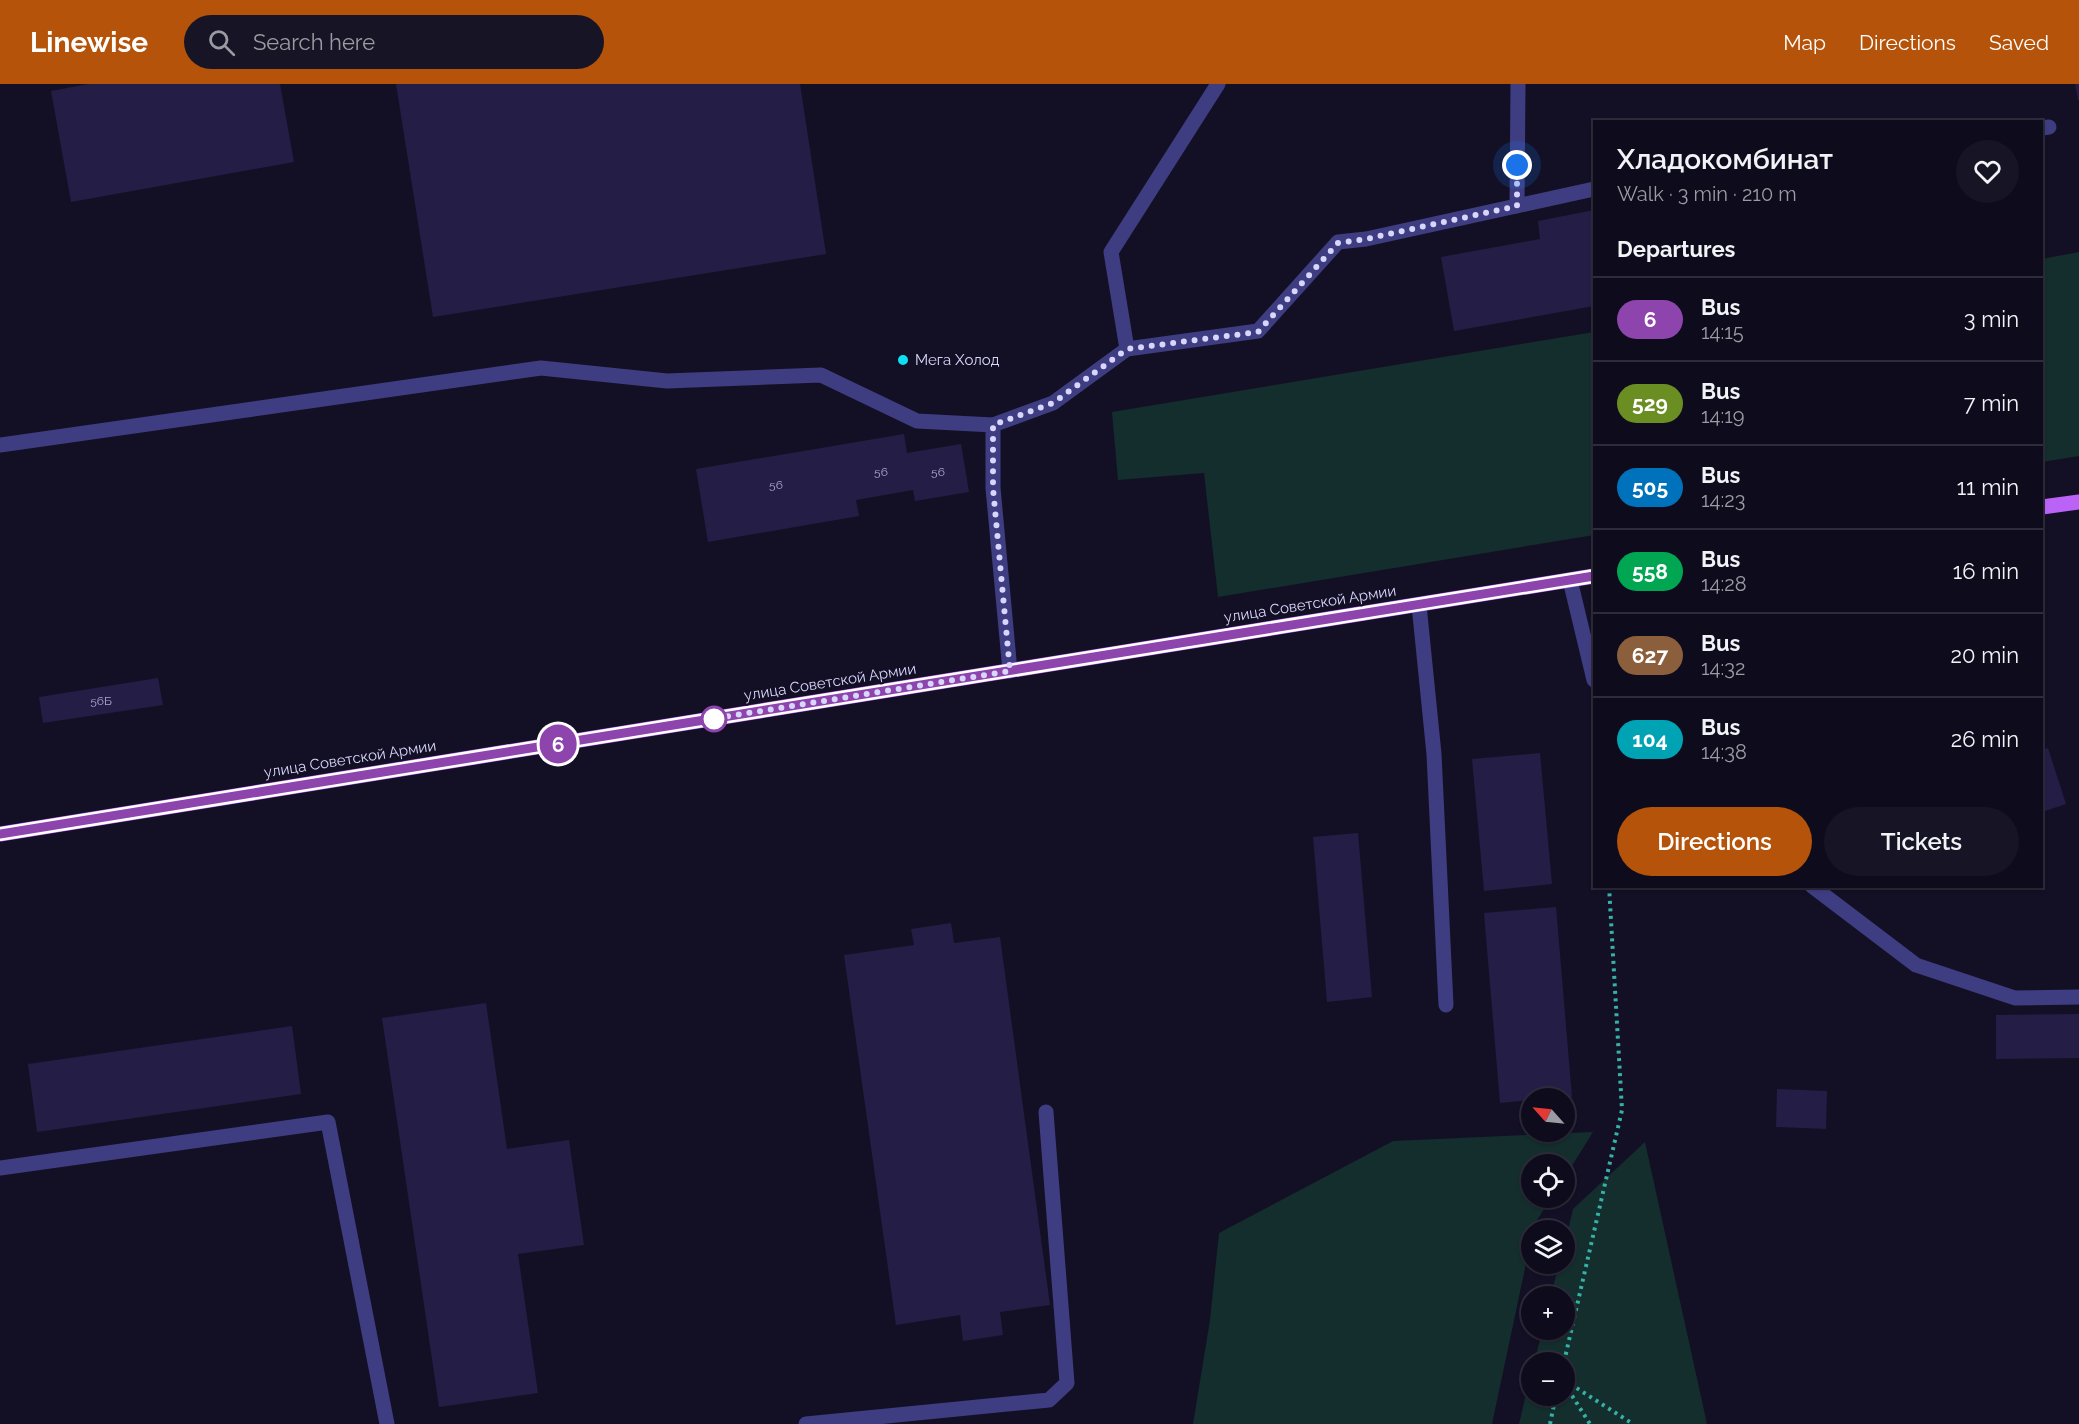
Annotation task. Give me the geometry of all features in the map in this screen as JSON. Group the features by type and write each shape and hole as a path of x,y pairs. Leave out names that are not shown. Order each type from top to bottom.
{"main road":[{"path":"2043,507 2079,502"},
{"name":"улица Советской Армии","path":"0,834 1593,576"}],"street":[{"path":"1127,349 1111,252 1218,84"},
{"path":"1517,206 1518,84"},
{"path":"0,445 541,368 666,381 821,375 917,421 993,425 1053,403 1127,349 1258,332 1338,243 1366,239 1593,189"},
{"path":"993,425 993,488 1010,671"},
{"path":"1570,580 1593,676"},
{"path":"1419,605 1434,754 1446,1005"},
{"path":"1815,888 1916,965 2014,998 2079,997"},
{"path":"806,1424 905,1419 1049,1400 1067,1383 1046,1112"},
{"path":"0,1168 328,1122 387,1424"}],"path":[{"path":"1566,1352 1622,1110 1610,888"},
{"path":"1575,1389 1633,1424"},
{"path":"1575,1400 1590,1424"},
{"path":"1550,1424 1554,1406"}],"green space":[{"path":"2079,252 2079,456 2043,462 2043,259"},
{"path":"1593,332 1593,535 1218,597 1204,473 1118,480 1112,412"},
{"path":"1593,1132 1575,1161 1575,1154 1521,1154 1521,1208 1545,1208 1537,1220 1521,1220 1521,1274 1524,1274 1492,1424 1193,1424 1210,1320 1219,1233 1393,1141 1521,1135 1521,1142 1575,1142 1575,1133"},
{"path":"1645,1142 1707,1424 1519,1424 1523,1406 1575,1406 1575,1352 1537,1352 1540,1340 1575,1340 1575,1286 1553,1286 1556,1274 1575,1274 1575,1220 1570,1220 1575,1207"}],"building":[{"path":"88,84 280,84 294,162 71,202 51,91"},
{"path":"396,84 800,84 826,254 433,317"},
{"path":"2075,84 2079,84 2079,100 2078,100"},
{"path":"1593,210 1593,306 1454,331 1441,257 1540,239 1538,221"},
{"path":"904,434 907,453 961,444 969,492 915,501 913,490 856,500 859,516 708,542 696,469"},
{"path":"158,678 163,705 43,723 39,697"},
{"path":"2048,748 2066,804 2043,812 2043,750"},
{"path":"1540,753 1552,884 1484,891 1472,759"},
{"path":"1358,833 1372,997 1327,1002 1313,837"},
{"path":"1556,907 1571,1088 1521,1088 1521,1101 1500,1103 1484,913"},
{"path":"951,923 954,943 1000,937 1050,1305 1000,1312 1003,1335 963,1341 960,1315 896,1325 844,955 914,945 911,929"},
{"path":"486,1003 507,1149 569,1140 584,1245 518,1254 538,1393 439,1407 382,1018"},
{"path":"2079,1014 2079,1058 1996,1059 1996,1015"},
{"path":"292,1026 301,1094 37,1132 28,1064"},
{"path":"1777,1089 1827,1091 1826,1129 1776,1127"}],"bus line":[{"name":"6","path":"0,834 1593,576"}],"place":[{"name":"Мега Холод","path":"903,360"}],"route":[{"path":"714,719 705,720 1010,671 993,488 993,425 1053,403 1127,349 1258,332 1338,243 1517,206 1517,165"}]}
